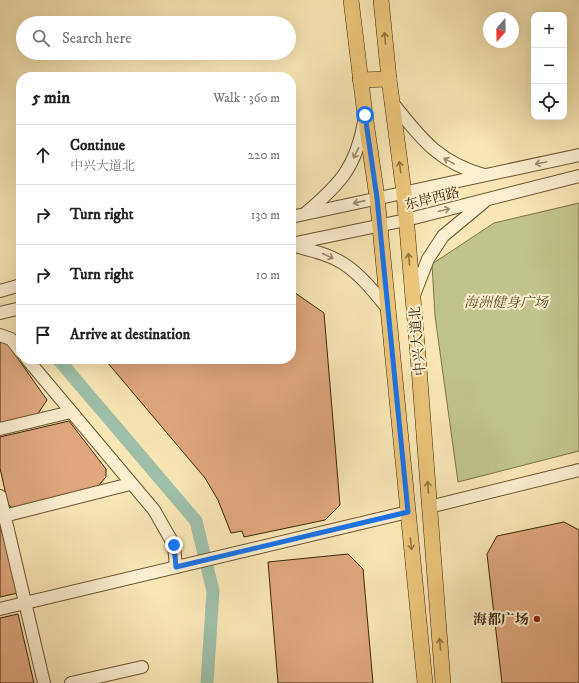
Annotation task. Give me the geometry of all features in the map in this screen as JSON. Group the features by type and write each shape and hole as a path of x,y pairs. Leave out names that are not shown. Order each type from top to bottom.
{"main road":[{"name":"中兴大道北","path":"351,0 360,80 380,225 425,683"},
{"name":"中兴大道北","path":"381,0 389,79 404,193 443,683"},
{"path":"360,80 389,79"}],"street":[{"path":"392,101 419,136 440,156 465,170 485,176"},
{"path":"306,214 330,193 347,171 360,145 365,115"},
{"name":"东岸西路","path":"296,216 579,155"},
{"name":"东岸西路","path":"296,244 406,220 579,176"},
{"path":"413,300 428,259 443,236 487,199"},
{"path":"296,246 321,253 344,264 363,280 388,309"},
{"path":"0,290 16,286"},
{"path":"0,314 16,309"},
{"path":"0,335 11,339 16,346"},
{"path":"31,364 130,484 154,510 174,545 176,567"},
{"path":"0,429 71,412"},
{"path":"429,507 579,470"},
{"path":"2,516 130,484"},
{"path":"0,496 2,516 26,603 44,683"},
{"path":"0,609 408,512"},
{"path":"71,683 142,667"}],"green space":[{"name":"海洲健身广场","path":"579,203 579,451 458,482 435,316 432,264 494,223"}],"building":[{"path":"296,293 324,313 340,505 325,520 244,537 242,531 231,533 218,500 205,478 109,364 296,364"},
{"path":"0,341 7,343 16,356 16,364 22,364 47,400 37,415 0,424"},
{"path":"69,421 106,469 106,477 98,486 15,508 11,507 8,504 0,468 0,437"},
{"name":"海都广场","path":"564,522 579,530 579,683 502,683 487,554 497,536"},
{"path":"0,523 18,593 0,597"},
{"path":"348,554 363,569 373,683 278,683 268,562"},
{"path":"18,614 34,683 0,683 0,618"}],"waterway":[{"path":"62,364 196,521 213,591 207,683"}],"place":[{"name":"海都广场","path":"537,619"}],"route":[{"path":"174,545 176,567 408,512 377,198 365,115"}]}
